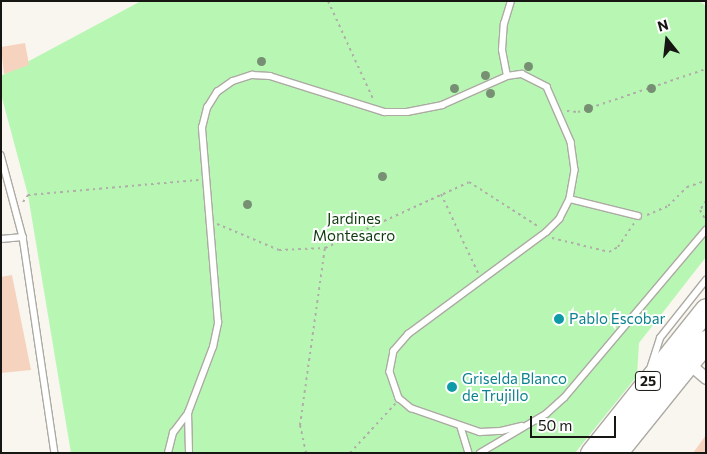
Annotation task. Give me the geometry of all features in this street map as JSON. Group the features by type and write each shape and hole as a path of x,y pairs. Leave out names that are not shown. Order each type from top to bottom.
{"highway":[{"name":"25","path":"591,453 706,309"},
{"name":"25","path":"616,453 706,341"}],"street":[{"path":"688,363 706,378"}],"lane":[{"path":"507,76 502,50 504,24 511,1"},
{"path":"168,453 173,433 188,413 213,347 218,324 202,128 207,108 217,92 233,81 252,75 270,76 378,111 407,112 442,105 507,76 522,74 536,78 548,86 571,142 575,170 570,199 560,219 547,232 409,334 394,351 390,372 400,398 411,408 461,427 501,432 521,426"},
{"path":"1,155 23,237 55,453"},
{"path":"570,199 638,216"},
{"path":"480,453 521,426 546,414 564,398 706,230"},
{"path":"1,239 23,237"},
{"path":"646,384 660,338 706,280"},
{"path":"188,413 189,453"},
{"path":"461,427 469,453"}],"path":[{"path":"328,1 378,111"},
{"path":"559,111 578,112 706,69"},
{"path":"28,195 206,179"},
{"path":"210,220 279,250 325,248 469,182 547,232 554,240 608,252 618,247 638,216 660,211 688,187 706,181"},
{"path":"441,194 482,280"},
{"path":"706,201 700,210 706,220"},
{"path":"306,453 300,425 325,248"},
{"path":"350,453 400,398"}],"green space":[{"name":"Jardines Montesacro","path":"141,1 699,1 706,6 706,257 639,343 637,376 575,453 71,453 28,195 1,94 1,76"}],"building":[{"path":"25,43 29,65 4,74 1,47"},
{"path":"12,275 31,370 1,373 1,277"},
{"path":"706,435 706,453 693,453"}],"place":[{"name":"Pablo Escobar","path":"559,319"},
{"name":"Griselda Blanco de Trujillo","path":"452,387"}]}
